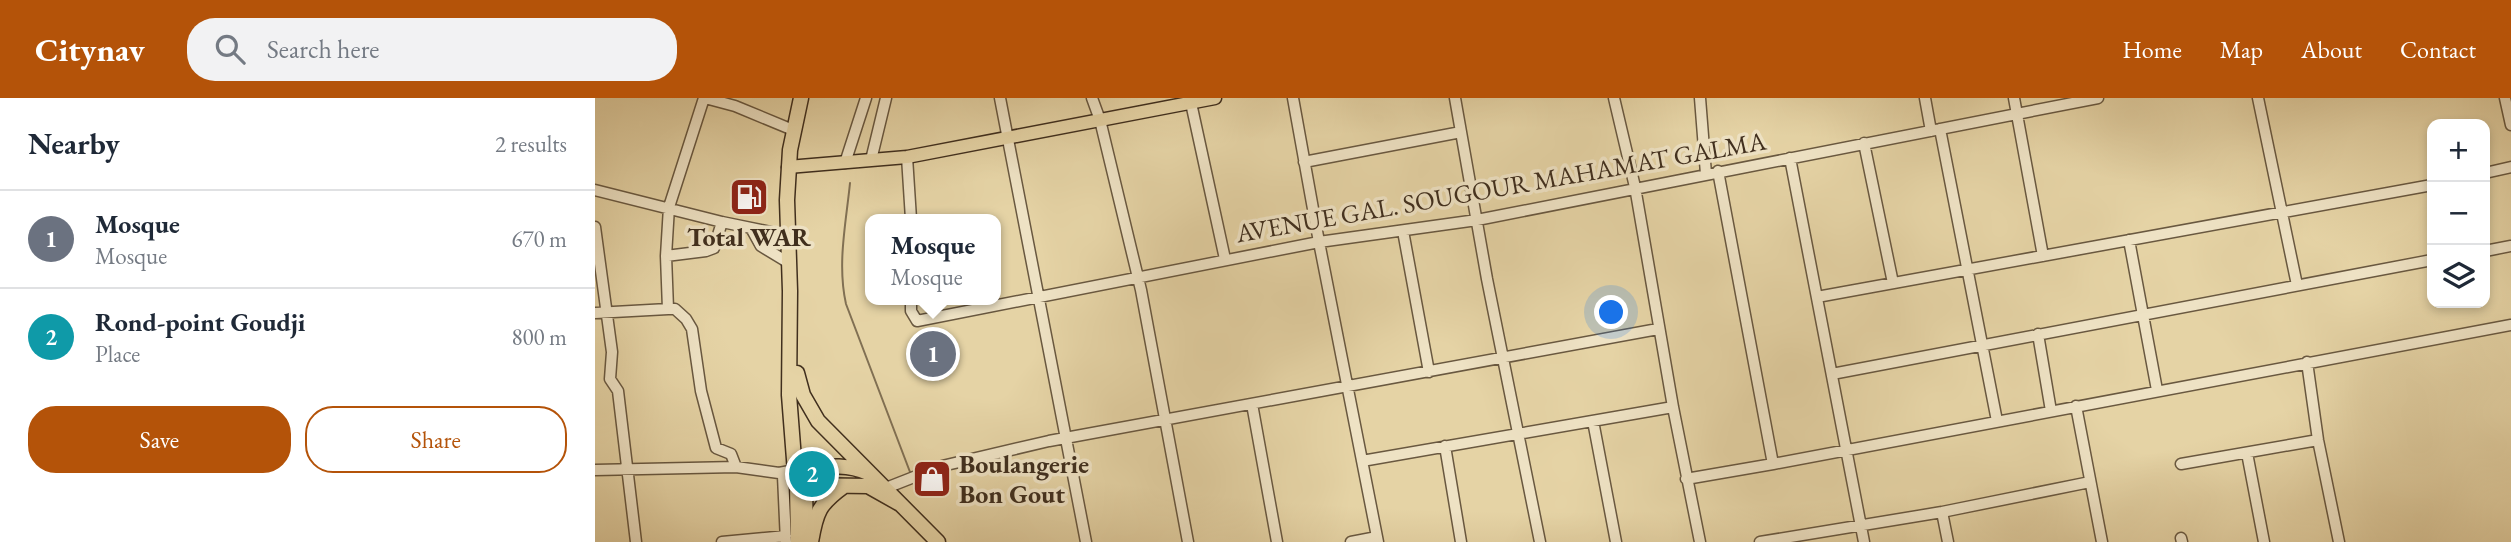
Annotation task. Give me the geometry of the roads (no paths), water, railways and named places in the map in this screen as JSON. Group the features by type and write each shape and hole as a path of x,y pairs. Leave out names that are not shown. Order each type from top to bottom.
{"highway":[{"path":"790,472 797,373 788,257 787,167 801,98"},
{"path":"790,291 790,472 801,485 868,486 900,504"},
{"path":"797,373 803,395 818,421 938,542"},
{"path":"790,472 850,467 880,483"},
{"path":"809,542 822,503 846,485"}],"main road":[{"path":"787,167 907,158 1215,98"},
{"path":"790,540 801,485"},
{"path":"801,485 809,542"}],"street":[{"path":"668,309 666,256 669,207 705,98 735,106 793,130"},
{"path":"845,163 866,98"},
{"path":"870,160 886,98"},
{"path":"1000,98 1086,542"},
{"path":"1092,98 1100,120 1138,279 1188,542"},
{"path":"1293,98 1378,540 1351,542"},
{"path":"1455,98 1540,542"},
{"path":"1614,98 1635,187 1672,407 1700,542"},
{"path":"1700,98 1706,174"},
{"path":"1925,98 1936,130 1997,421"},
{"path":"2014,98 2043,256"},
{"name":"AVENUE GAL. SOUGOUR MAHAMAT GALMA","path":"1001,304 1319,242 1477,220 2098,98"},
{"path":"2259,98 2297,285"},
{"path":"2505,98 2511,125"},
{"path":"1185,102 1225,259"},
{"path":"1304,162 1461,132"},
{"path":"1864,143 1893,283"},
{"path":"907,158 911,214"},
{"path":"1790,158 1864,542"},
{"path":"2490,172 2511,167"},
{"path":"1719,171 1773,464"},
{"path":"1817,296 2427,186"},
{"path":"595,190 722,222 785,234 788,257 761,246 751,228"},
{"path":"666,256 706,251 713,247 722,222"},
{"path":"595,226 601,313 612,352 610,379 618,391 636,542"},
{"path":"1403,230 1429,372"},
{"path":"2129,240 2157,390"},
{"path":"2490,250 2511,246"},
{"path":"1832,374 2427,261"},
{"name":"AVENUE GAL. SOUGOUR MAHAMAT GALMA","path":"912,305 913,317 917,321 998,305"},
{"path":"601,313 675,309 686,318 692,329 701,391 716,448 731,454 736,467"},
{"path":"1686,479 2511,325"},
{"path":"880,483 1064,438 1349,388 1658,329"},
{"path":"2038,334 2051,411"},
{"path":"2307,362 2318,440 2339,542"},
{"path":"1252,404 1277,542"},
{"path":"2076,406 2102,542"},
{"path":"1362,461 1672,407"},
{"path":"1593,421 1616,542"},
{"path":"2181,464 2318,440"},
{"path":"1445,446 1461,542"},
{"path":"2247,453 2264,542"},
{"path":"595,470 736,467 790,472 790,540 722,542"},
{"path":"1760,542 1786,540 1942,512 2090,482"},
{"path":"1942,512 1948,542"}],"waterway":[{"path":"850,183 842,259 846,304 910,472"}],"place":[{"name":"Total WAR","path":"749,197"},
{"name":"Mosque","path":"933,354"},
{"name":"Rond-point Goudji","path":"812,474"},
{"name":"Boulangerie Bon Gout","path":"932,479"}]}
